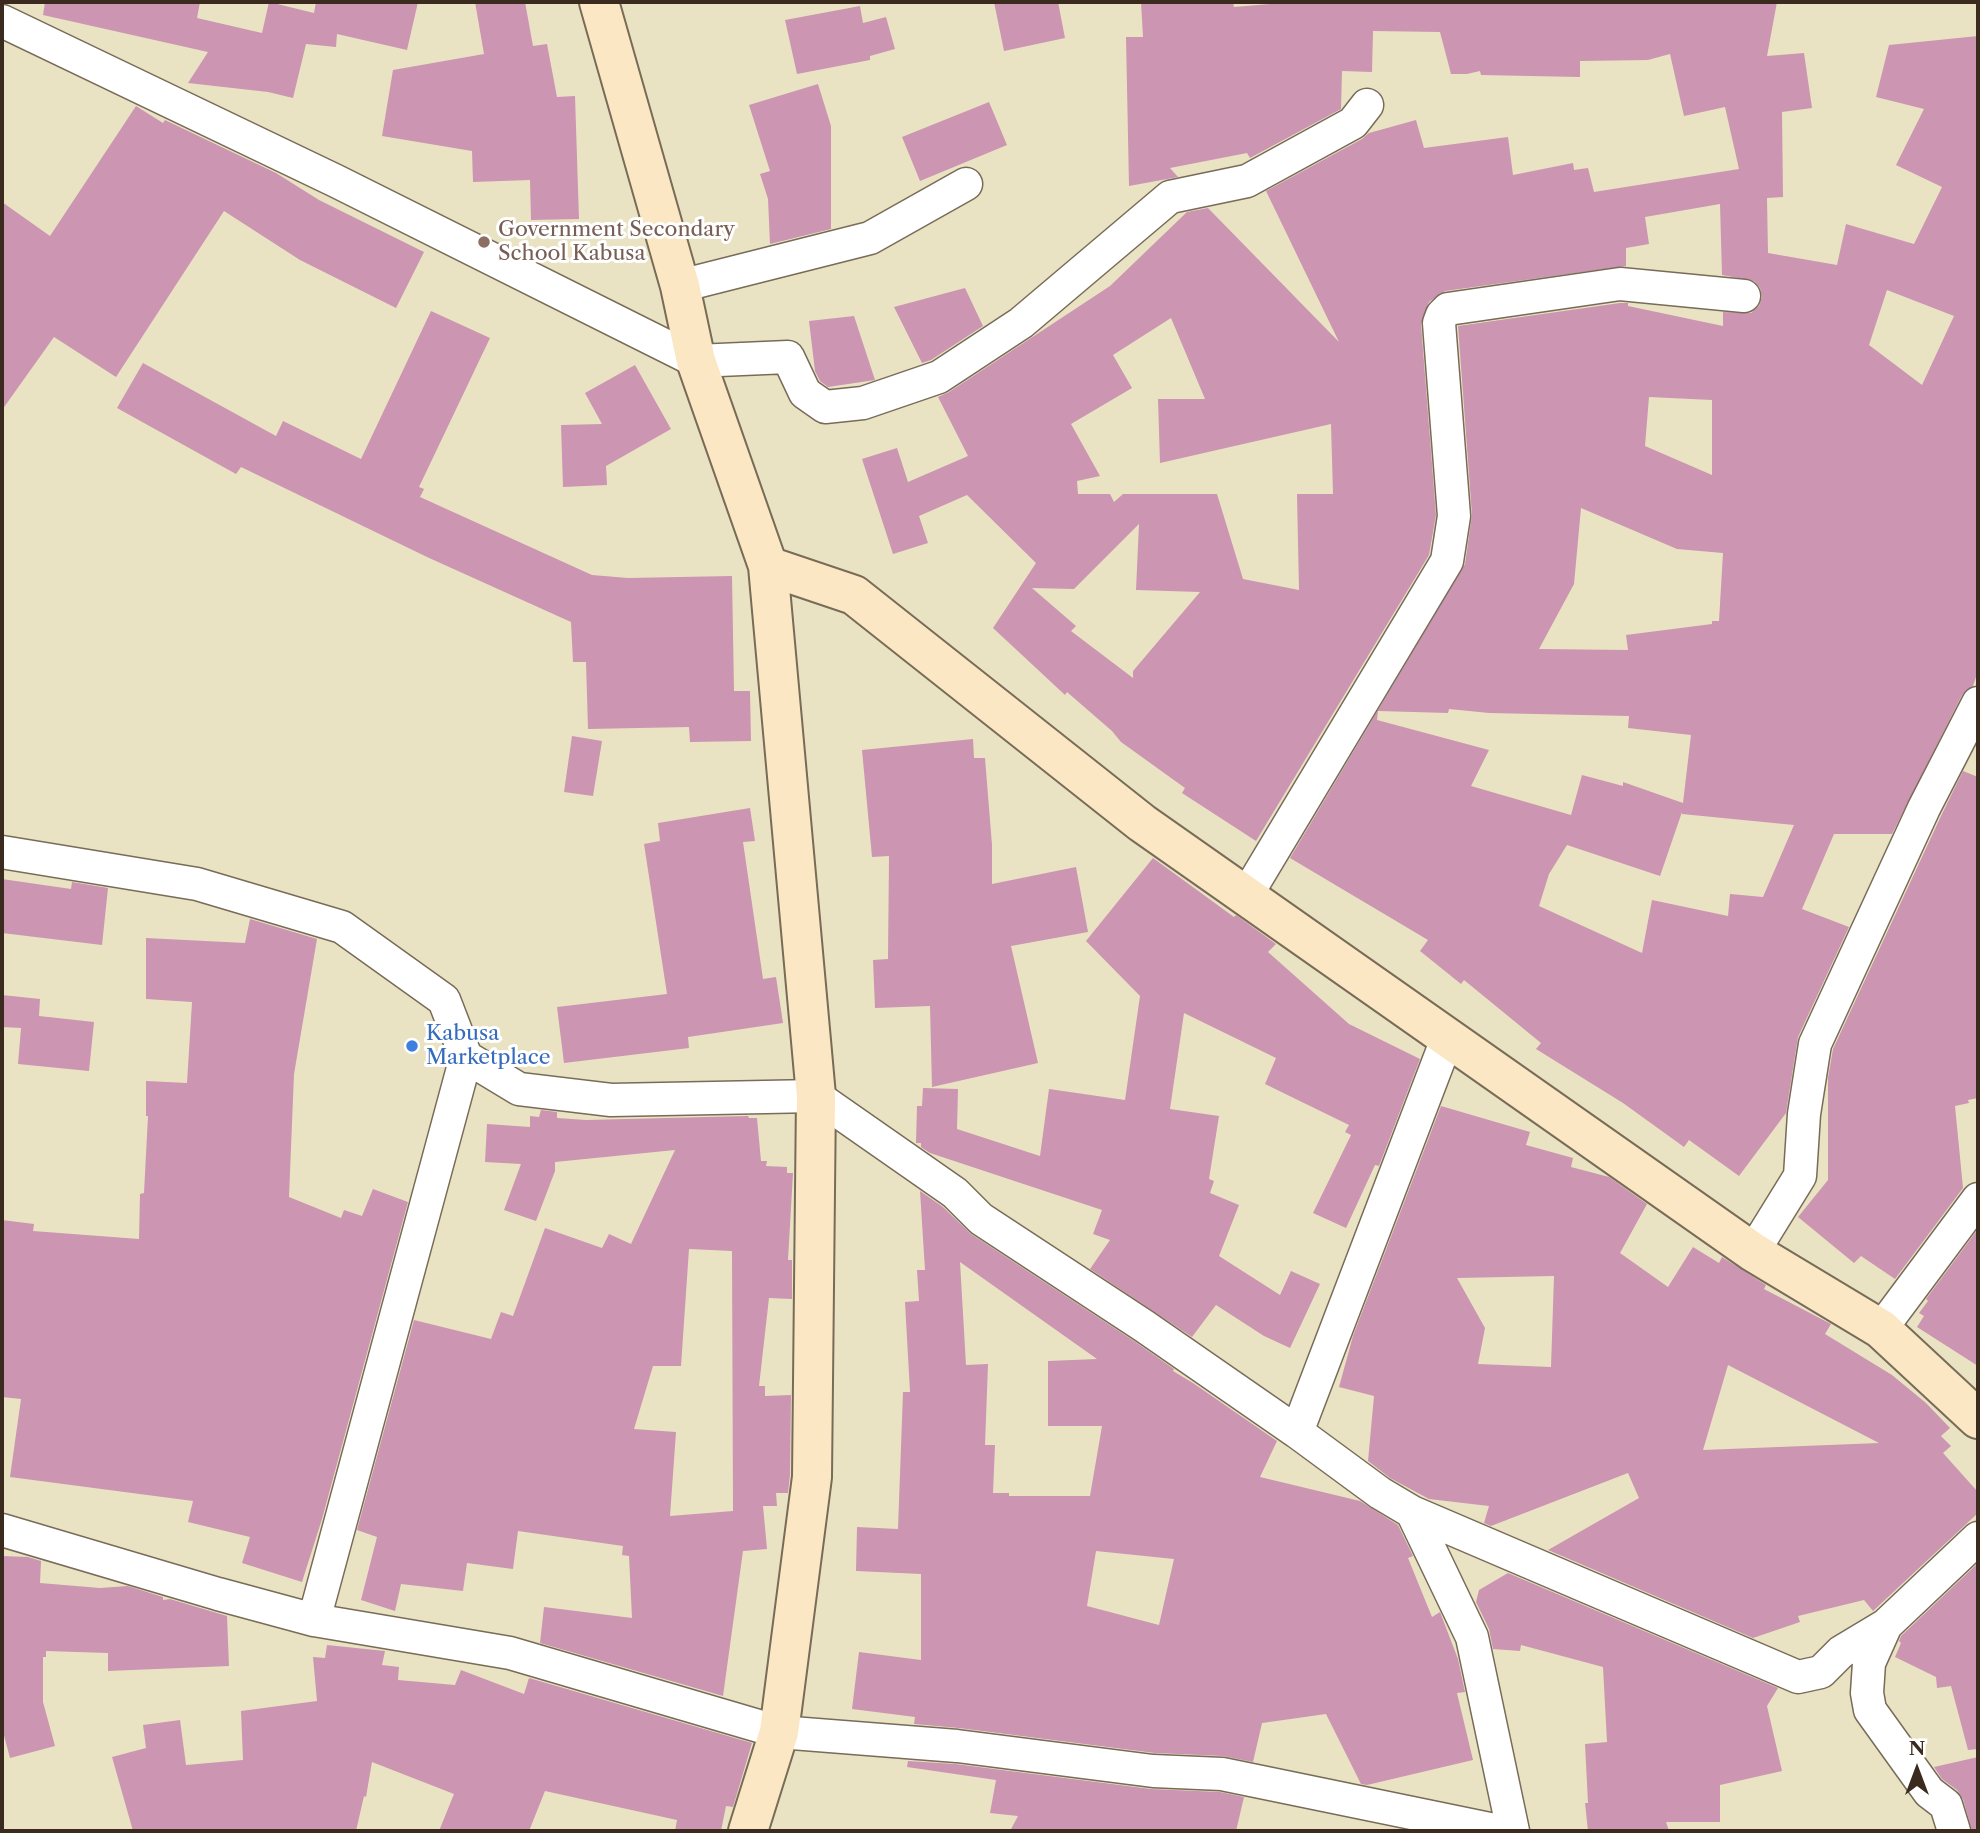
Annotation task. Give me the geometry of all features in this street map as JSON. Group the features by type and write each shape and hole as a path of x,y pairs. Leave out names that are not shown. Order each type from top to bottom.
{"street":[{"path":"600,2 680,286 696,361 768,566 817,1096 812,1477 779,1732 748,1831"},
{"path":"2,21 323,175 696,361 788,357 805,394 825,407 863,403 939,377 1021,323 1170,197 1247,181 1353,123 1367,105"},
{"path":"680,286 870,239 965,184"},
{"path":"1246,897 1447,561 1454,516 1439,323 1442,315 1448,309 1620,284 1744,296"},
{"path":"768,566 854,596 1142,823 1754,1252 1881,1329 1978,1419"},
{"path":"1754,1252 1800,1176 1804,1114 1815,1044 1924,808 1978,703"},
{"path":"2,852 197,884 342,927 444,1000 466,1057 314,1620"},
{"path":"1297,1432 1447,1039"},
{"path":"466,1057 519,1089 611,1100 817,1096 955,1193 982,1219 1144,1326 1380,1493 1412,1512 1798,1677 1821,1672 1841,1652 1886,1625 1978,1538"},
{"path":"1881,1329 1978,1199"},
{"path":"1412,1512 1472,1637 1513,1831"},
{"path":"2,1530 314,1620 510,1653 779,1732 957,1746 1153,1771 1222,1774 1499,1831"},
{"path":"1886,1625 1869,1663 1867,1693 1870,1710 1929,1792 1946,1805 1954,1831"}],"building":[{"path":"45,2 200,2 197,18 262,33 269,2 314,13 316,2 418,2 407,50 337,34 336,47 306,44 293,98 268,92 188,83 208,52 43,15"},
{"path":"475,2 525,2 533,46 547,44 557,97 575,96 579,219 531,220 530,180 473,182 472,151 382,136 393,70 484,54"},
{"path":"994,2 1058,2 1065,38 1004,51"},
{"path":"1141,2 1233,2 1234,7 1294,2 1777,2 1767,56 1804,53 1812,108 1782,112 1783,197 1767,198 1768,253 1837,265 1846,224 1914,244 1942,187 1896,165 1924,109 1876,97 1889,45 1978,36 1978,671 1973,686 1962,695 1892,834 1834,834 1802,909 1849,927 1798,1037 1786,1113 1739,1176 1689,1140 1684,1147 1623,1103 1536,1049 1541,1043 1464,980 1461,984 1420,951 1428,940 1290,858 1465,564 1472,515 1458,326 1620,303 1723,326 1723,312 1751,313 1759,306 1762,297 1760,288 1754,281 1722,275 1720,204 1645,217 1649,244 1626,248 1626,266 1445,291 1429,302 1421,324 1436,515 1429,555 1256,841 1182,793 1185,788 1121,742 1112,731 1067,692 1065,695 993,628 1036,563 967,495 919,516 928,543 893,554 862,459 897,448 908,482 968,456 938,397 1110,286 1187,212 1208,208 1339,342 1266,191 1369,133 1416,120 1424,148 1508,137 1513,175 1573,163 1574,170 1588,168 1594,192 1739,169 1725,107 1684,116 1670,54 1648,60 1580,61 1580,77 1481,75 1480,71 1451,74 1440,32 1373,31 1372,72 1342,71 1341,109 1250,158 1247,153 1170,168 1178,177 1129,186 1126,37 1143,37","holes":["1887,290 1954,316 1922,385 1869,345","1171,318 1205,399 1158,399 1160,463 1331,424 1333,494 1297,494 1299,590 1243,579 1217,494 1123,494 1114,502 1110,494 1078,494 1077,481 1100,476 1071,424 1132,388 1113,355","1649,397 1712,400 1712,475 1645,446","1581,508 1677,549 1723,553 1719,621 1626,635 1628,650 1539,649 1574,584","1139,524 1136,590 1200,592 1133,671 1133,678 1071,631 1076,626 1032,588 1074,589","1449,709 1489,713 1629,716 1628,728 1691,735 1683,803 1623,782 1623,786 1582,775 1571,815 1471,786 1489,750 1377,720 1378,711 1448,713","1682,812 1794,825 1763,897 1730,894 1728,916 1652,900 1642,953 1539,906 1549,874 1567,845 1660,876"]},
{"path":"860,6 863,23 886,17 895,49 870,56 870,60 797,74 785,20"},
{"path":"818,84 831,126 831,229 770,244 768,199 760,174 770,171 749,105"},
{"path":"989,102 1007,145 920,181 902,137"},
{"path":"136,106 163,123 165,120 276,173 319,200 424,252 396,308 300,260 224,211 116,377 54,337 2,410 2,202 50,236"},
{"path":"965,288 983,326 931,360 922,363 894,307"},
{"path":"431,311 490,338 419,487 424,489 420,497 592,575 628,578 732,576 734,691 750,691 751,741 690,742 689,727 588,729 586,662 573,662 571,622 427,557 241,467 236,474 117,408 143,363 276,436 283,421 361,459"},
{"path":"854,316 875,380 828,387 820,381 815,371 809,321"},
{"path":"635,365 671,429 606,466 607,485 563,487 561,425 602,424 585,393"},
{"path":"572,736 602,741 593,796 564,792"},
{"path":"973,739 974,758 985,758 992,845 992,884 1076,867 1088,932 1011,946 1038,1063 932,1087 930,1006 875,1008 873,960 888,959 889,856 872,857 862,750"},
{"path":"1963,771 1978,777 1978,1098 1955,1106 1963,1188 1895,1279 1861,1256 1854,1263 1798,1217 1828,1180 1828,1078 1833,1049"},
{"path":"750,808 755,841 743,842 763,979 776,977 783,1023 688,1037 689,1048 564,1063 557,1007 667,994 644,844 660,841 658,823"},
{"path":"1153,858 1276,944 1268,952 1349,1024 1420,1059 1379,1166 1375,1165 1346,1228 1313,1213 1351,1135 1345,1132 1349,1125 1265,1084 1276,1058 1184,1013 1170,1109 1219,1116 1209,1179 1214,1181 1210,1193 1239,1205 1219,1256 1280,1295 1291,1271 1320,1284 1290,1348 1264,1336 1216,1305 1192,1337 1090,1269 1110,1240 1093,1234 1102,1210 930,1153 921,1147 921,1143 916,1143 917,1106 922,1106 923,1088 958,1089 957,1129 1040,1156 1049,1089 1125,1100 1140,996 1086,941"},
{"path":"2,879 71,889 72,882 108,888 102,945 2,933"},
{"path":"250,919 317,939 294,1074 289,1197 341,1218 344,1210 362,1216 373,1189 408,1202 322,1519 302,1582 242,1563 250,1537 188,1522 193,1501 10,1477 21,1399 2,1397 2,1220 34,1224 33,1231 139,1239 140,1194 144,1193 148,1116 146,1081 187,1083 192,1002 146,999 146,938 245,943"},
{"path":"2,995 40,999 39,1016 94,1022 89,1071 18,1064 21,1028 2,1027"},
{"path":"1441,1106 1530,1132 1526,1145 1573,1158 1571,1167 1609,1177 1647,1204 1620,1253 1668,1287 1693,1247 1719,1263 1722,1257 1766,1285 1764,1289 1831,1324 1825,1334 1892,1375 1926,1403 1950,1428 1941,1436 1951,1446 1943,1453 1978,1492 1978,1513 1873,1611 1864,1600 1798,1616 1800,1622 1753,1638 1548,1550 1639,1498 1628,1473 1491,1526 1484,1523 1489,1506 1429,1499 1390,1478 1368,1461 1374,1396 1339,1387 1353,1336","holes":["1554,1276 1551,1367 1478,1364 1485,1328 1457,1278","1728,1365 1879,1443 1703,1450"]},
{"path":"541,1110 557,1112 557,1118 586,1120 748,1116 757,1118 761,1161 767,1161 766,1166 787,1167 787,1173 793,1173 788,1260 792,1260 792,1299 769,1298 759,1386 765,1386 765,1396 791,1395 788,1493 776,1493 777,1506 763,1506 767,1549 743,1551 723,1696 540,1643 544,1607 632,1618 629,1556 622,1555 623,1546 518,1531 513,1569 467,1563 463,1591 401,1584 395,1611 361,1600 377,1537 357,1530 414,1320 491,1339 501,1312 513,1316 545,1228 602,1248 609,1234 631,1244 675,1150 555,1162 555,1171 536,1221 504,1210 521,1164 485,1162 487,1124 530,1127 530,1116 539,1117","holes":["689,1249 732,1251 733,1511 670,1516 676,1432 634,1429 653,1366 681,1366"]},
{"path":"920,1191 943,1207 971,1234 1134,1341 1174,1369 1173,1371 1277,1441 1260,1477 1360,1501 1398,1525 1413,1556 1408,1558 1432,1617 1440,1612 1458,1659 1465,1692 1457,1693 1473,1760 1367,1785 1361,1784 1326,1714 1262,1723 1253,1762 1223,1756 1155,1753 914,1724 915,1717 852,1709 859,1652 921,1660 921,1574 856,1571 857,1527 898,1529 903,1392 910,1392 905,1302 919,1301 917,1270 925,1270","holes":["960,1262 1097,1359 1048,1361 1048,1426 1102,1426 1090,1496 1009,1496 1009,1493 993,1493 995,1445 985,1445 988,1364 966,1365","1096,1551 1174,1559 1159,1625 1087,1606"]},
{"path":"1978,1229 1978,1366 1917,1327 1924,1316 1919,1313 1928,1301 1926,1299"},
{"path":"2,1556 28,1557 41,1561 40,1583 100,1588 128,1586 163,1597 163,1600 170,1599 227,1616 229,1666 108,1671 108,1653 46,1651 46,1657 43,1657 43,1702 55,1746 10,1758 2,1728"},
{"path":"1977,1564 1978,1749 1968,1750 1951,1686 1937,1688 1936,1677 1895,1657 1901,1636"},
{"path":"1508,1573 1778,1688 1767,1706 1782,1771 1720,1785 1720,1822 1666,1822 1669,1831 1588,1831 1585,1744 1607,1742 1603,1667 1521,1645 1520,1651 1493,1649 1489,1629 1476,1602 1479,1590"},
{"path":"327,1645 385,1651 382,1665 399,1667 398,1680 455,1685 461,1670 524,1694 529,1678 752,1743 733,1807 726,1806 721,1831 675,1831 677,1820 545,1791 529,1831 439,1831 454,1794 372,1762 356,1831 133,1831 112,1757 146,1748 143,1725 180,1720 186,1765 243,1760 241,1711 317,1701 313,1657 325,1658"},
{"path":"1978,1757 1978,1831 1972,1831 1963,1799 1957,1790 1942,1779 1934,1767"},
{"path":"908,1761 955,1764 1151,1789 1220,1792 1244,1797 1236,1831 1010,1831 1018,1816 990,1813 996,1780 907,1767"}],"place":[{"name":"Government Secondary School Kabusa","path":"484,242"},
{"name":"Kabusa Marketplace","path":"412,1046"}]}
